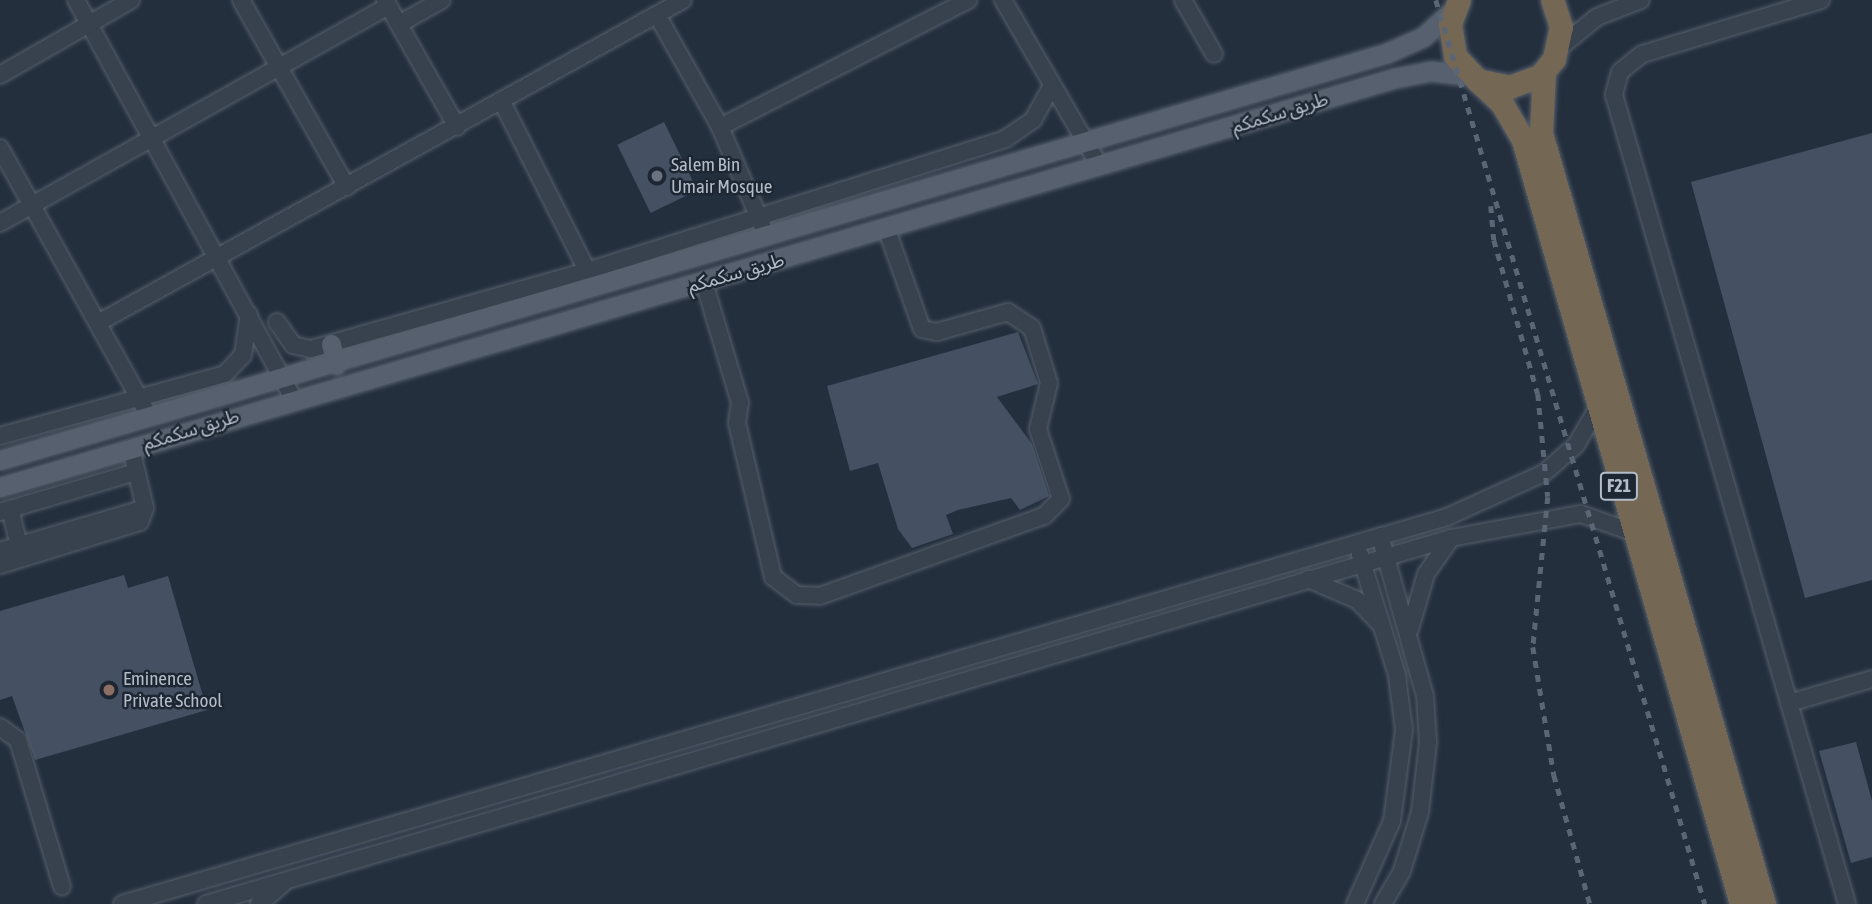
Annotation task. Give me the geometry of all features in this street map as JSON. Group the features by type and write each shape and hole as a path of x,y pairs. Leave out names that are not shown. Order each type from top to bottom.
{"highway":[{"path":"1456,3 1451,46 1475,78 1509,87 1544,72 1558,49 1561,27 1552,0"},
{"name":"F21","path":"1544,72 1538,103 1544,145 1764,904"},
{"name":"F21","path":"1475,78 1501,102 1523,140 1632,532 1741,904"}],"main road":[{"name":"طريق سكمكم","path":"0,460 596,289 1400,49 1456,3"},
{"name":"طريق سكمكم","path":"0,487 887,230 1407,75 1475,78"},
{"path":"331,344 336,364"}],"street":[{"path":"76,0 294,400"},
{"path":"0,75 131,0"},
{"path":"241,0 346,187"},
{"path":"399,24 442,0"},
{"path":"98,323 683,0"},
{"path":"720,127 968,0"},
{"path":"1003,0 1099,165"},
{"path":"1183,0 1214,54"},
{"path":"1558,49 1597,17 1641,0"},
{"path":"1821,0 1642,54 1620,72 1614,95 1847,904"},
{"path":"0,223 279,67 387,3 457,127"},
{"path":"656,15 720,127 767,238"},
{"path":"276,322 298,348 331,344 587,271 1015,134 1033,120 1052,86"},
{"path":"502,102 596,289"},
{"path":"0,148 150,417"},
{"path":"704,282 740,403 737,423 773,577 797,594 820,596 1044,516 1061,499 1038,429 1049,383 1032,328 1008,312 937,332 922,329 887,230"},
{"path":"0,436 231,371 243,355 249,314"},
{"path":"122,904 1447,517 1544,473 1576,446 1597,409"},
{"path":"0,553 132,526 145,508 131,448"},
{"path":"19,545 5,510 136,472"},
{"path":"0,553 145,508"},
{"path":"206,904 1451,538 1581,514 1632,532"},
{"path":"1380,536 1425,696 1428,742 1420,812 1402,871 1396,904"},
{"path":"1409,635 1417,593 1451,538"},
{"path":"1355,904 1377,866 1402,774 1402,716 1387,635 1356,543"},
{"path":"1308,579 1357,600 1387,635"},
{"path":"1788,703 1872,679"},
{"path":"0,727 18,740 62,887"},
{"path":"1383,904 1402,871"},
{"path":"259,904 295,878"}],"building":[{"path":"664,122 697,190 651,213 617,145"},
{"path":"1872,133 1872,580 1805,598 1691,182"},
{"path":"1018,332 1038,384 997,397 1032,444 1049,496 1020,510 1011,498 958,510 946,515 953,534 912,548 898,529 878,463 850,471 827,386"},
{"path":"124,575 128,588 168,576 207,710 35,760 12,696 0,700 0,611"},
{"path":"1856,742 1872,801 1872,857 1851,863 1819,751"}],"railway":[{"path":"1436,0 1705,904"},
{"path":"1491,206 1494,240 1538,394 1548,497 1533,647 1554,775 1590,904"}],"place":[{"name":"Salem Bin Umair Mosque","path":"657,176"},
{"name":"Eminence Private School","path":"109,690"}]}
